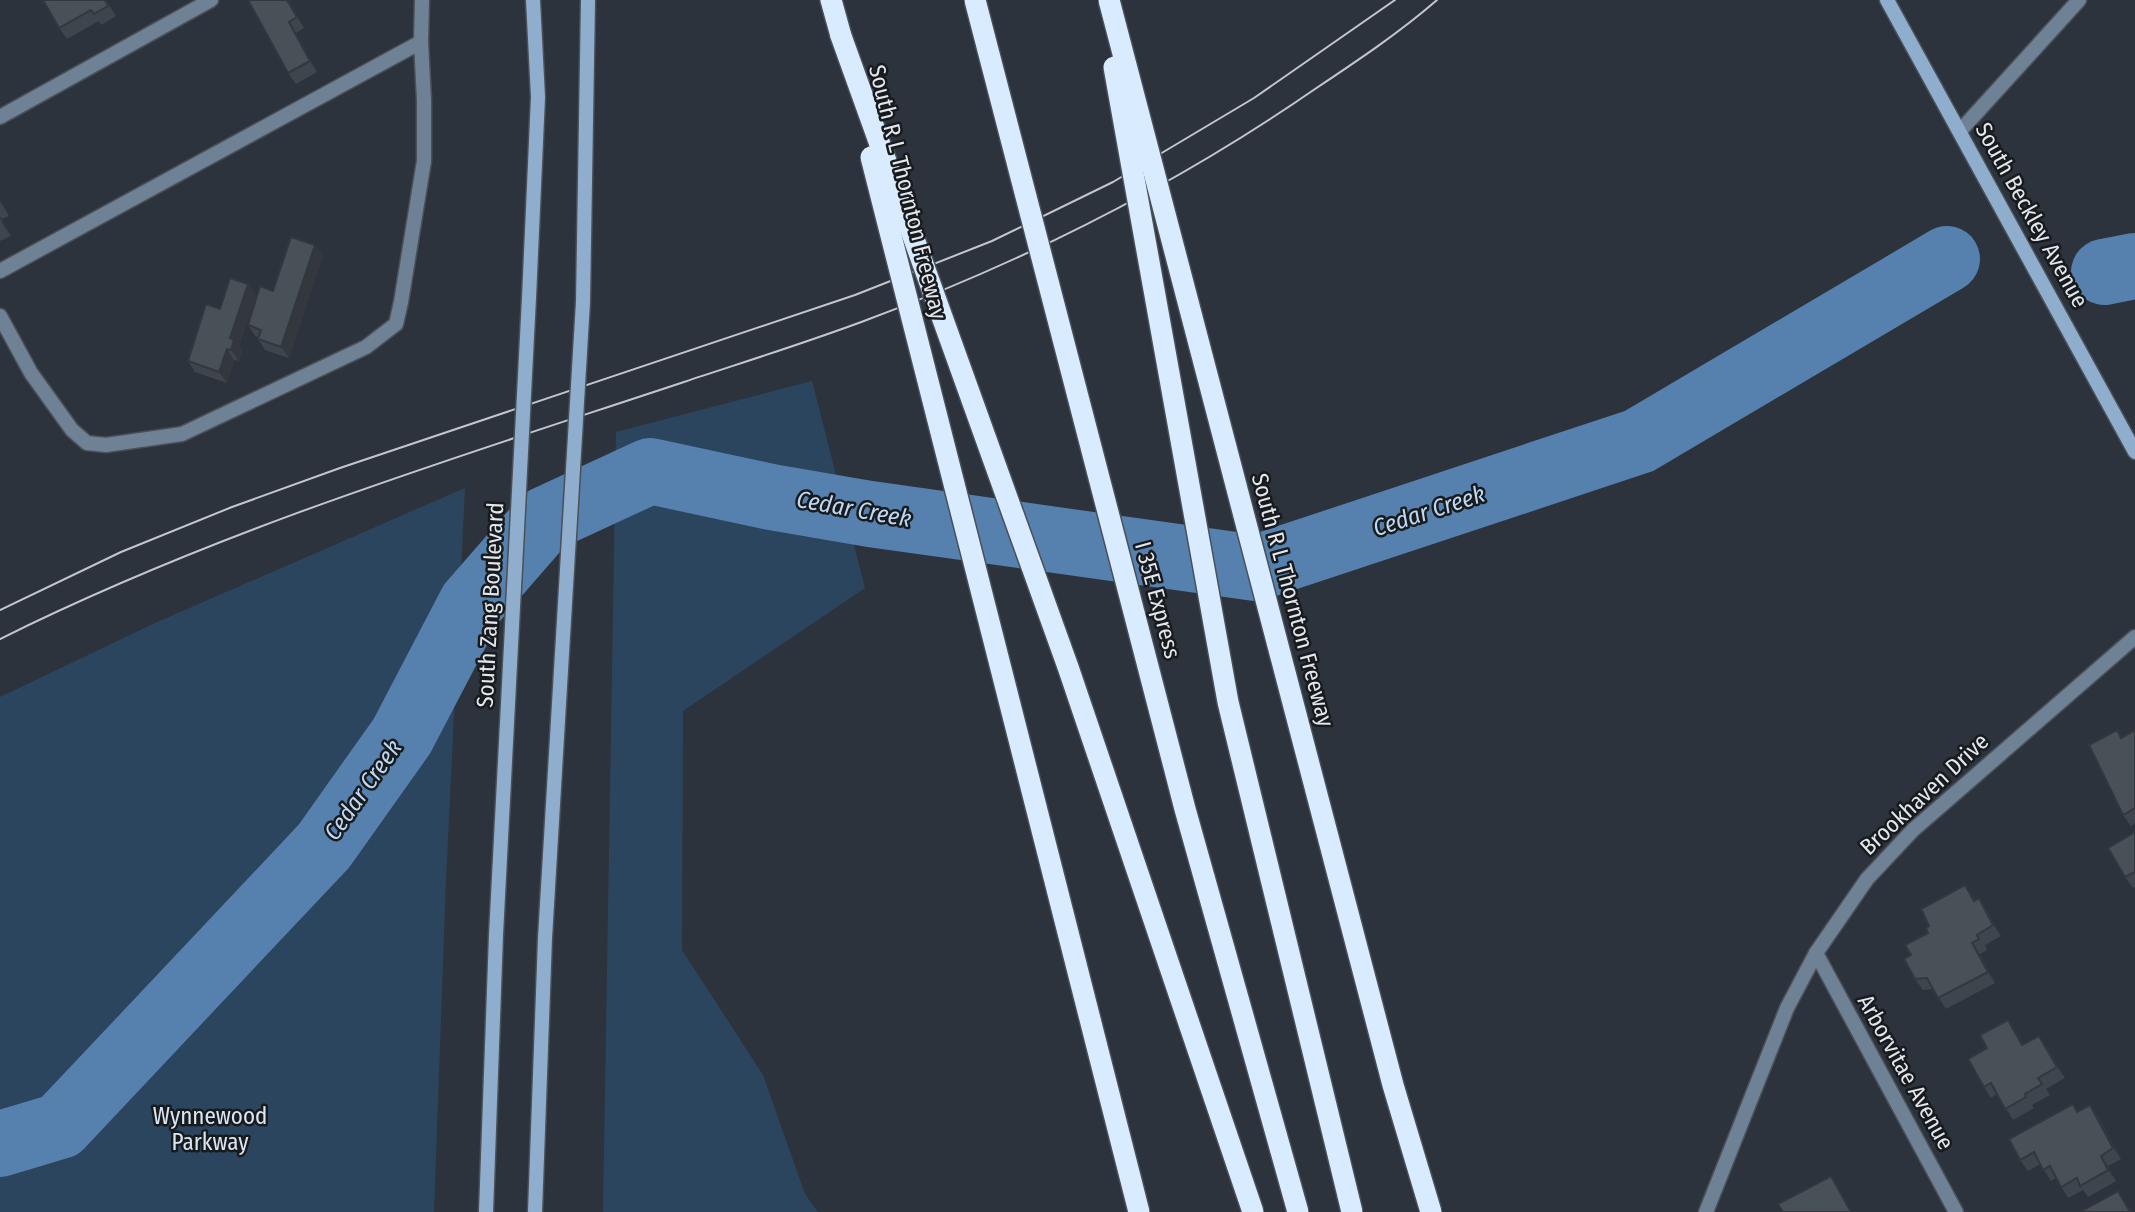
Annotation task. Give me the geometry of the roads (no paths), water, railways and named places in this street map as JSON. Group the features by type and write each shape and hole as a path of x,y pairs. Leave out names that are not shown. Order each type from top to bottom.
{"highway":[{"name":"South R L Thornton Freeway","path":"831,0 1139,1212"},
{"name":"I 35E Express","path":"975,0 1189,822 1298,1212"},
{"path":"1102,0 1228,702 1352,1212"},
{"name":"South R L Thornton Freeway","path":"1109,0 1393,1085 1431,1212"},
{"path":"841,36 1068,667 1254,1212"}],"main road":[{"name":"South Zang Boulevard","path":"485,1212 496,935 538,97 533,0"},
{"path":"536,1212 545,938 583,302 588,0"},
{"name":"South Beckley Avenue","path":"1887,0 2135,452"}],"street":[{"path":"0,117 211,0"},
{"path":"0,316 31,373 72,430 87,443 106,445 182,435 366,347 396,324 424,162 422,0"},
{"path":"1960,131 2079,0"},
{"path":"0,271 421,42"},
{"name":"Brookhaven Drive","path":"1706,1212 1787,1009 1816,953 1867,878 1913,830 2135,637"},
{"name":"Arborvitae Avenue","path":"1816,953 1956,1212"}],"waterway":[{"name":"Cedar Creek","path":"0,1144 60,1126 324,846 402,736 471,604 544,520 650,471 771,497 870,514 1256,568 1639,441 1947,259"},
{"name":"Cedar Creek","path":"2104,272 2135,266"}],"tram line":[{"path":"0,610 121,552 232,507 340,468 855,295 992,241 1113,182 1254,98 1395,0"},
{"path":"0,639 83,600 251,530 423,468 819,337 982,273 1097,219 1208,157 1362,57 1437,0"}],"park label":[{"name":"Wynnewood Parkway","path":"210,1129"}]}
